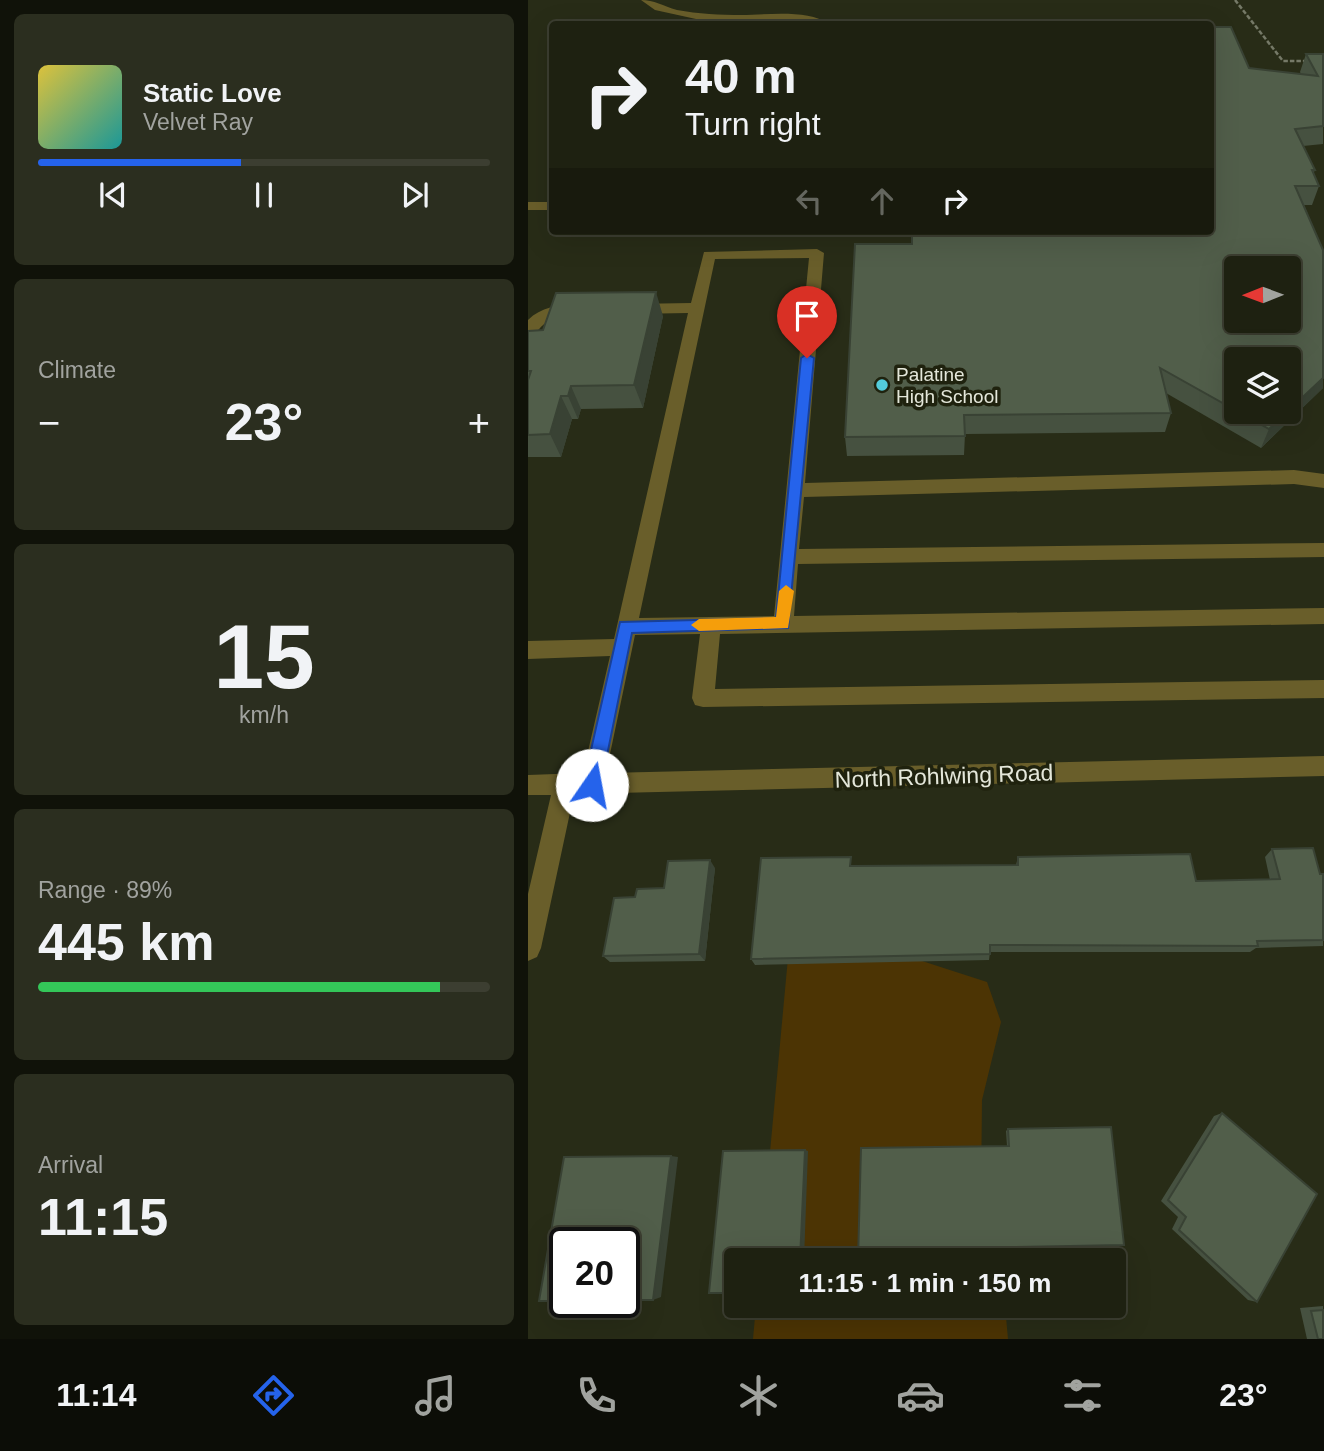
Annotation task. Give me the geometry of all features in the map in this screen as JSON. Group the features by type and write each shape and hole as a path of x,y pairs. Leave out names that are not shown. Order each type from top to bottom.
{"street":[{"path":"646,0 655,9 683,16 799,18 816,21"},
{"path":"528,206 549,206"},
{"path":"592,785 709,255 817,253 783,624"},
{"path":"615,309 697,308"},
{"path":"528,334 539,317 561,309 588,309"},
{"path":"795,490 1294,477 1324,481"},
{"path":"789,557 1324,550"},
{"path":"528,650 711,625 1324,616"},
{"path":"711,625 703,698 1324,689"},
{"name":"North Rohlwing Road","path":"528,785 1324,766"},
{"path":"528,948 565,785"}],"path":[{"path":"1235,0 1283,61 1310,61"}],"shaded area":[{"path":"820,928 987,982 1001,1022 982,1100 981,1189 997,1248 761,1248 790,936"},
{"path":"755,1318 1006,1318 1008,1339 753,1339"}],"building":[{"path":"1214,27 1231,27 1249,68 1318,76 1306,54 1323,54 1323,126 1295,129 1315,170 1312,170 1319,186 1295,186 1323,250 1323,378 1301,399 1301,347 1224,347 1224,404 1160,368 1171,413 964,415 965,436 845,437 855,244 912,244 912,235 1214,235"},
{"path":"656,292 634,385 571,386 568,396 561,396 550,434 528,435 528,380 531,371 528,371 528,331 543,330 556,293"},
{"path":"1260,424 1274,424 1269,429"},
{"path":"1313,848 1320,874 1323,874 1323,940 1257,941 1258,946 990,945 990,954 751,959 761,858 851,857 850,866 1018,865 1018,857 1190,854 1196,881 1280,879 1272,849"},
{"path":"710,860 699,954 603,956 614,898 635,897 637,889 664,888 668,861"},
{"path":"1222,1113 1317,1194 1257,1302 1179,1230 1186,1217 1168,1200"},
{"path":"1111,1127 1124,1245 858,1248 861,1148 1009,1146 1008,1129"},
{"path":"805,1150 801,1248 724,1248 724,1293 709,1293 723,1151"},
{"path":"671,1156 653,1300 640,1300 640,1227 552,1227 564,1157"},
{"path":"549,1243 549,1301 539,1301"},
{"path":"1323,1310 1323,1339 1318,1339 1311,1311"}],"slow traffic":[{"path":"699,625 783,624 786,591"}],"place":[{"name":"Palatine High School","path":"882,385"}],"route":[{"path":"592,785 626,627 783,624 807,358"}]}
